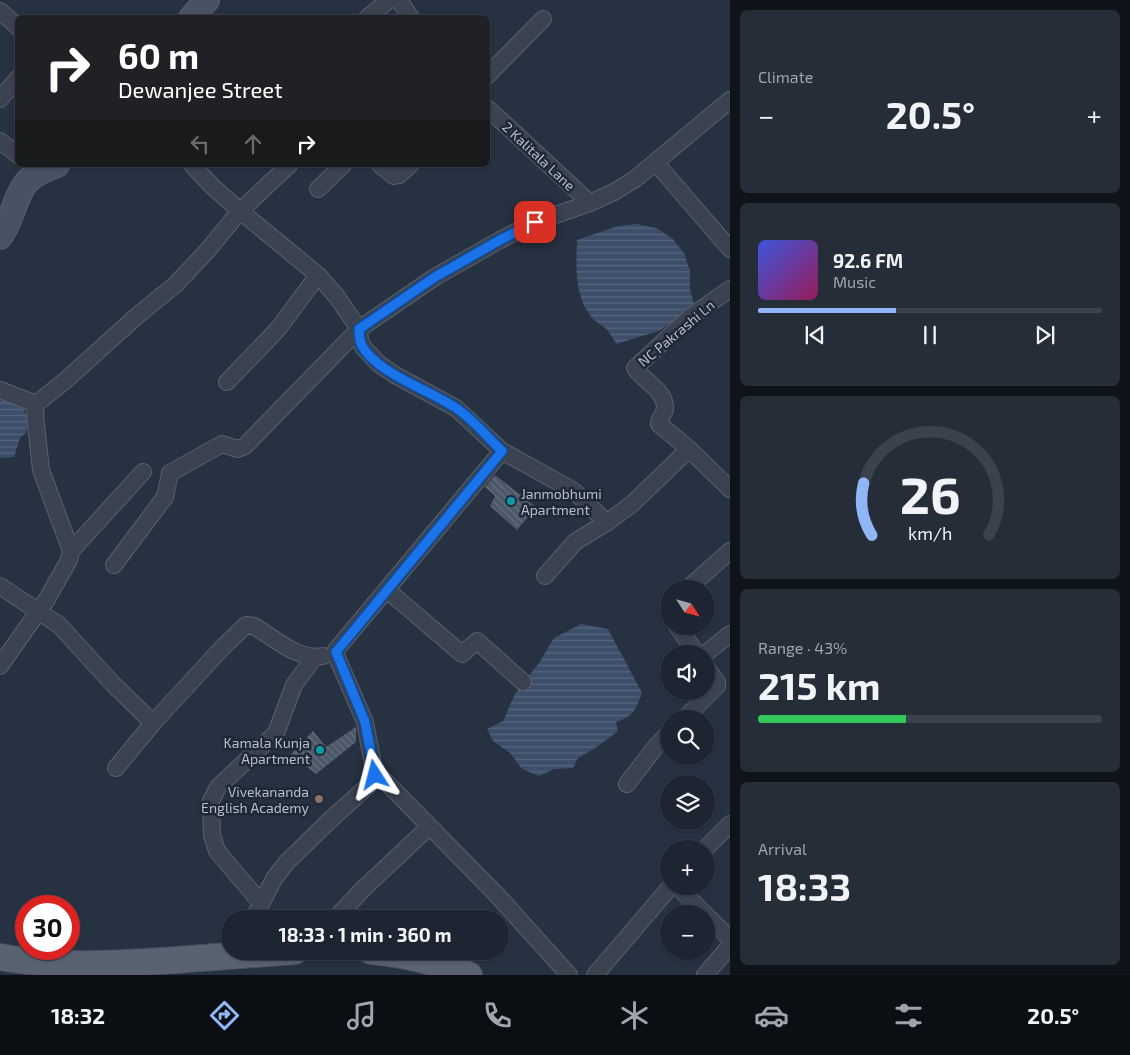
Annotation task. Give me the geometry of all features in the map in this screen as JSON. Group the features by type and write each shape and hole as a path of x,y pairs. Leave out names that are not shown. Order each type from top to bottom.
{"main road":[{"path":"0,957 81,965 198,967 221,959"},
{"path":"428,960 469,975"}],"street":[{"path":"194,15 207,0"},
{"path":"371,15 389,0"},
{"path":"398,0 409,15"},
{"path":"0,11 15,24"},
{"path":"490,72 544,19"},
{"path":"0,99 15,82"},
{"path":"114,565 165,497 170,473 222,444 237,449 245,446 359,329 435,277 500,240 535,222 590,203 614,192 656,163 730,100"},
{"name":"2 Kalitala Lane","path":"490,112 508,126 590,203"},
{"path":"0,141 15,153"},
{"path":"656,163 730,249"},
{"path":"0,237 8,224 25,184 43,167"},
{"path":"194,167 240,211 318,275 337,297 359,329 363,347 379,364 462,412 502,451 574,491 607,523"},
{"path":"71,551 42,470 35,415 36,404 175,285 207,251 240,211 287,167"},
{"path":"318,189 341,167"},
{"path":"383,167 394,176 399,175 408,167"},
{"path":"226,382 278,329 318,275"},
{"name":"NC Pakrashi Ln","path":"730,289 690,317 635,367 662,397 665,410 659,420 659,424 689,449 730,489"},
{"path":"0,390 36,404"},
{"path":"545,576 575,542 607,523 641,496 689,449"},
{"path":"116,768 153,723 223,647 246,625 254,626 296,652 314,658 335,653 502,451"},
{"path":"0,666 38,612 69,560 71,551 143,472"},
{"path":"697,580 730,551"},
{"path":"0,586 58,625 113,684 153,723"},
{"path":"387,590 462,654 477,640 523,682"},
{"path":"715,646 730,634"},
{"path":"258,910 286,863 328,821 369,785 375,775 365,722 335,653"},
{"path":"261,903 217,851 212,835 211,801 218,787 276,733 294,686 314,658"},
{"path":"693,710 703,700"},
{"path":"627,784 660,742"},
{"path":"375,775 384,780 498,895 569,975"},
{"path":"714,840 730,824"},
{"path":"343,910 429,827"},
{"path":"595,975 663,895"},
{"path":"686,895 697,905"},
{"path":"715,923 730,939"},
{"path":"705,975 730,946"}],"water":[{"path":"637,224 656,228 672,238 684,253 690,271 690,289 695,307 659,331 616,344 606,329 593,319 582,301 579,291 576,260 577,240 618,226"},
{"path":"0,393 22,403 28,421 26,433 20,438 14,457 0,458"},
{"path":"581,624 608,629 642,693 633,712 626,718 616,722 618,731 578,758 573,768 554,769 539,776 522,769 510,753 493,741 487,729 503,721 515,694 539,663 554,638"}],"building":[{"name":"Janmobhumi Apartment","path":"495,475 536,507 517,530 490,506 495,496 485,487"},
{"name":"Kamala Kunja Apartment","path":"356,727 356,742 316,774 291,754 313,731 326,747"}],"place":[{"name":"Janmobhumi Apartment","path":"511,501"},
{"name":"Kamala Kunja Apartment","path":"320,750"},
{"name":"Vivekananda English Academy","path":"319,799"}],"route":[{"path":"375,775 365,722 335,653 502,451 462,412 395,375 379,364 363,347 359,329 435,277 535,222"}]}
